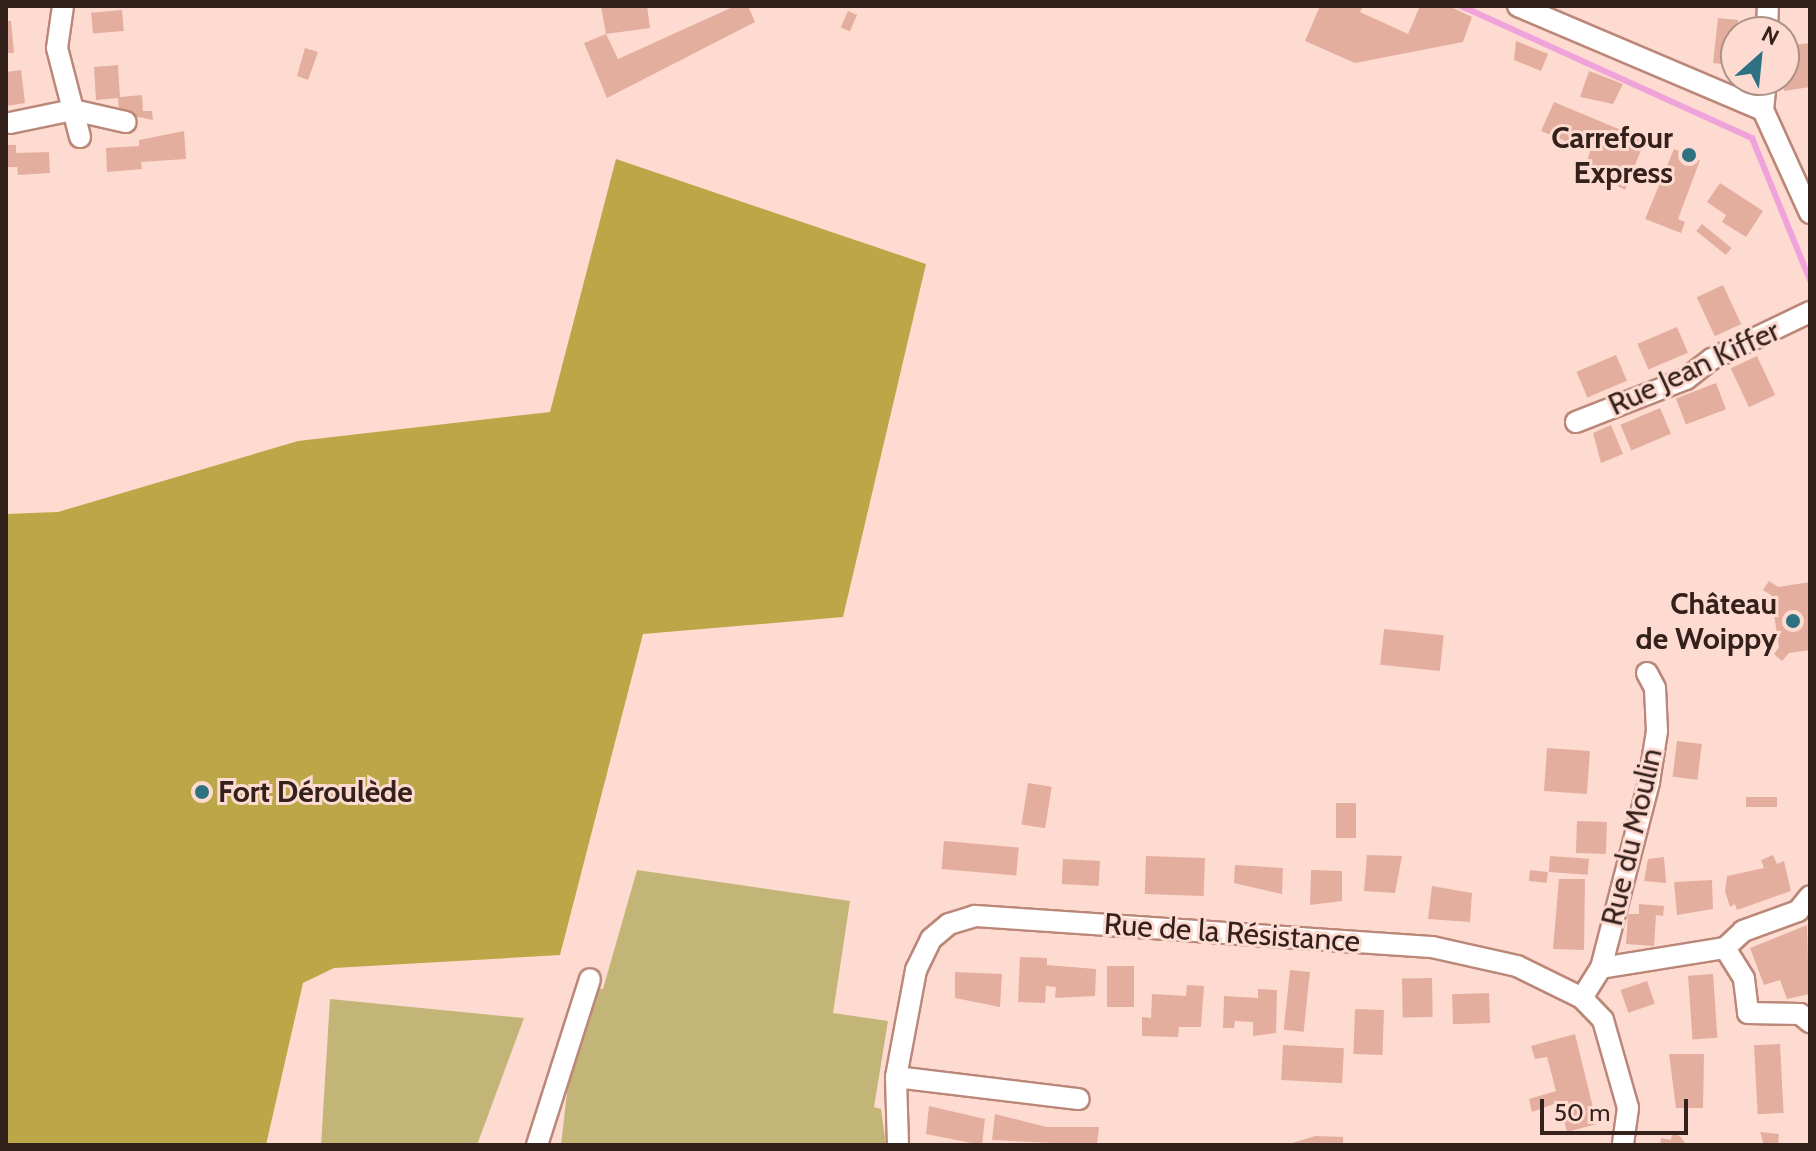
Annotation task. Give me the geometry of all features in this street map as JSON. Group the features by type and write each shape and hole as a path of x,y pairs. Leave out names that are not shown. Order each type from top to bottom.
{"street":[{"path":"63,6 57,48 80,137"},
{"path":"1518,6 1763,110"},
{"path":"1764,96 1763,110 1810,213"},
{"path":"10,123 73,110 126,122"},
{"name":"Rue Jean Kiffer","path":"1576,422 1686,379 1712,359 1810,312"},
{"name":"Rue du Moulin","path":"1582,998 1601,968 1656,742 1655,688 1647,673"},
{"path":"1601,968 1725,948 1743,931 1798,911 1810,896"},
{"name":"Rue de la Résistance","path":"898,1145 896,1077 916,970 931,939 949,924 975,916 1432,947 1517,966 1582,998 1603,1020 1628,1108 1623,1145"},
{"path":"1725,948 1744,979 1748,1013 1800,1014 1810,1022"},
{"path":"537,1145 590,979"},
{"path":"896,1077 1079,1099"}],"shaded area":[{"path":"616,159 926,264 843,617 643,634 560,955 334,968 303,983 266,1145 6,1145 6,514 58,512 298,441 550,412"},
{"path":"637,870 850,901 833,1013 888,1021 874,1107 881,1109 886,1145 561,1145 570,1067 593,988 603,989"},
{"path":"330,999 524,1018 477,1145 321,1145"}],"building":[{"path":"601,6 647,6 650,28 606,34"},
{"path":"735,6 748,6 755,22 607,98 584,43 606,34 618,59"},
{"path":"1320,6 1363,6 1360,12 1408,34 1420,6 1449,6 1472,17 1463,42 1355,63 1305,41"},
{"path":"122,10 124,31 93,34 91,13"},
{"path":"848,11 857,15 850,32 841,27"},
{"path":"1718,18 1720,18 1720,64 1713,63"},
{"path":"6,21 11,21 14,53 6,53"},
{"path":"1516,41 1548,54 1541,71 1514,60"},
{"path":"1810,43 1810,87 1800,89 1800,44"},
{"path":"305,48 318,52 308,80 297,76"},
{"path":"118,65 120,97 142,95 143,111 152,111 153,120 119,113 118,98 96,100 94,67"},
{"path":"21,70 25,103 6,106 6,72"},
{"path":"1589,71 1623,84 1613,104 1580,97"},
{"path":"1554,102 1645,140 1625,190 1585,169 1590,151 1541,131"},
{"path":"184,131 186,159 141,162 142,169 107,172 106,148 139,146 139,140"},
{"path":"6,145 16,145 16,153 49,152 50,173 18,175 17,167 6,167"},
{"path":"1674,149 1700,160 1678,219 1685,222 1681,233 1645,219"},
{"path":"1720,183 1763,211 1746,237 1722,222 1726,215 1707,202"},
{"path":"1702,224 1732,248 1726,255 1696,231"},
{"path":"1723,285 1741,324 1715,336 1697,297"},
{"path":"1677,327 1688,353 1648,370 1637,344"},
{"path":"1616,355 1627,381 1587,398 1576,372"},
{"path":"1757,356 1775,395 1749,407 1731,368"},
{"path":"1716,383 1726,409 1686,425 1676,398"},
{"path":"1660,408 1671,434 1631,451 1620,425"},
{"path":"1611,425 1623,454 1601,463 1593,433"},
{"name":"Château de Woippy","path":"1769,581 1778,587 1810,582 1810,650 1789,653 1782,661 1774,654 1779,647 1771,595 1763,590"},
{"path":"1384,629 1444,635 1440,671 1380,665"},
{"path":"1677,741 1702,744 1697,780 1673,777"},
{"path":"1547,748 1590,751 1587,794 1544,791"},
{"path":"1028,783 1052,787 1045,828 1021,824"},
{"path":"1746,797 1777,797 1777,807 1746,807"},
{"path":"1336,803 1356,803 1356,838 1336,838"},
{"path":"1577,821 1607,822 1606,854 1576,853"},
{"path":"944,841 1019,848 1016,875 942,869"},
{"path":"1367,855 1402,856 1395,893 1364,891"},
{"path":"1773,855 1777,864 1784,861 1791,891 1737,910 1735,904 1730,907 1725,891 1727,876 1764,868 1761,860"},
{"path":"1146,856 1205,858 1204,896 1145,894"},
{"path":"1550,856 1589,859 1588,875 1549,872"},
{"path":"1664,857 1666,883 1644,881 1648,859"},
{"path":"1063,859 1100,861 1099,886 1062,884"},
{"path":"1235,865 1283,868 1282,894 1234,883"},
{"path":"1311,870 1342,871 1342,901 1310,905"},
{"path":"1530,870 1548,872 1547,883 1529,881"},
{"path":"1559,879 1585,879 1584,950 1553,949"},
{"path":"1712,880 1713,909 1677,915 1674,882"},
{"path":"1432,886 1472,893 1470,922 1428,919"},
{"path":"1639,904 1664,906 1663,916 1656,915 1654,946 1626,944 1628,914 1639,914"},
{"path":"1807,925 1809,994 1787,999 1780,980 1764,985 1750,948"},
{"path":"1020,957 1047,958 1047,965 1096,969 1095,996 1055,998 1056,987 1046,986 1045,1003 1018,1002"},
{"path":"1107,966 1134,966 1134,1007 1107,1007"},
{"path":"1290,970 1310,972 1304,1032 1284,1030"},
{"path":"955,972 1002,974 1000,1007 955,998"},
{"path":"1713,974 1717,1038 1693,1040 1688,976"},
{"path":"1432,978 1433,1017 1403,1018 1402,979"},
{"path":"1647,981 1655,1004 1628,1013 1621,990"},
{"path":"1187,985 1204,986 1201,1027 1179,1027 1178,1037 1142,1036 1142,1017 1151,1018 1152,994 1186,996"},
{"path":"1258,989 1277,990 1276,1033 1253,1036 1253,1022 1235,1021 1234,1028 1223,1028 1224,996 1258,998"},
{"path":"1489,993 1490,1023 1453,1024 1452,994"},
{"path":"1355,1009 1384,1010 1382,1055 1353,1054"},
{"path":"1575,1034 1597,1124 1567,1132 1559,1102 1532,1112 1529,1099 1556,1091 1547,1057 1535,1059 1531,1046"},
{"path":"1780,1044 1784,1113 1758,1114 1754,1045"},
{"path":"1283,1045 1344,1048 1342,1083 1281,1080"},
{"path":"1669,1054 1704,1054 1703,1108 1676,1108"},
{"path":"929,1106 985,1119 982,1145 926,1134"},
{"path":"995,1114 1047,1127 1099,1127 1097,1145 992,1140"},
{"path":"1760,1132 1779,1134 1778,1145 1764,1145"},
{"path":"1672,1134 1680,1136 1686,1145 1660,1145 1661,1138 1671,1140"},
{"path":"1315,1136 1343,1137 1343,1145 1286,1145"}],"waterway":[{"path":"1461,6 1752,138 1810,280"}],"place":[{"name":"Carrefour Express","path":"1689,155"},
{"name":"Château de Woippy","path":"1793,621"},
{"name":"Fort Déroulède","path":"202,792"}]}
